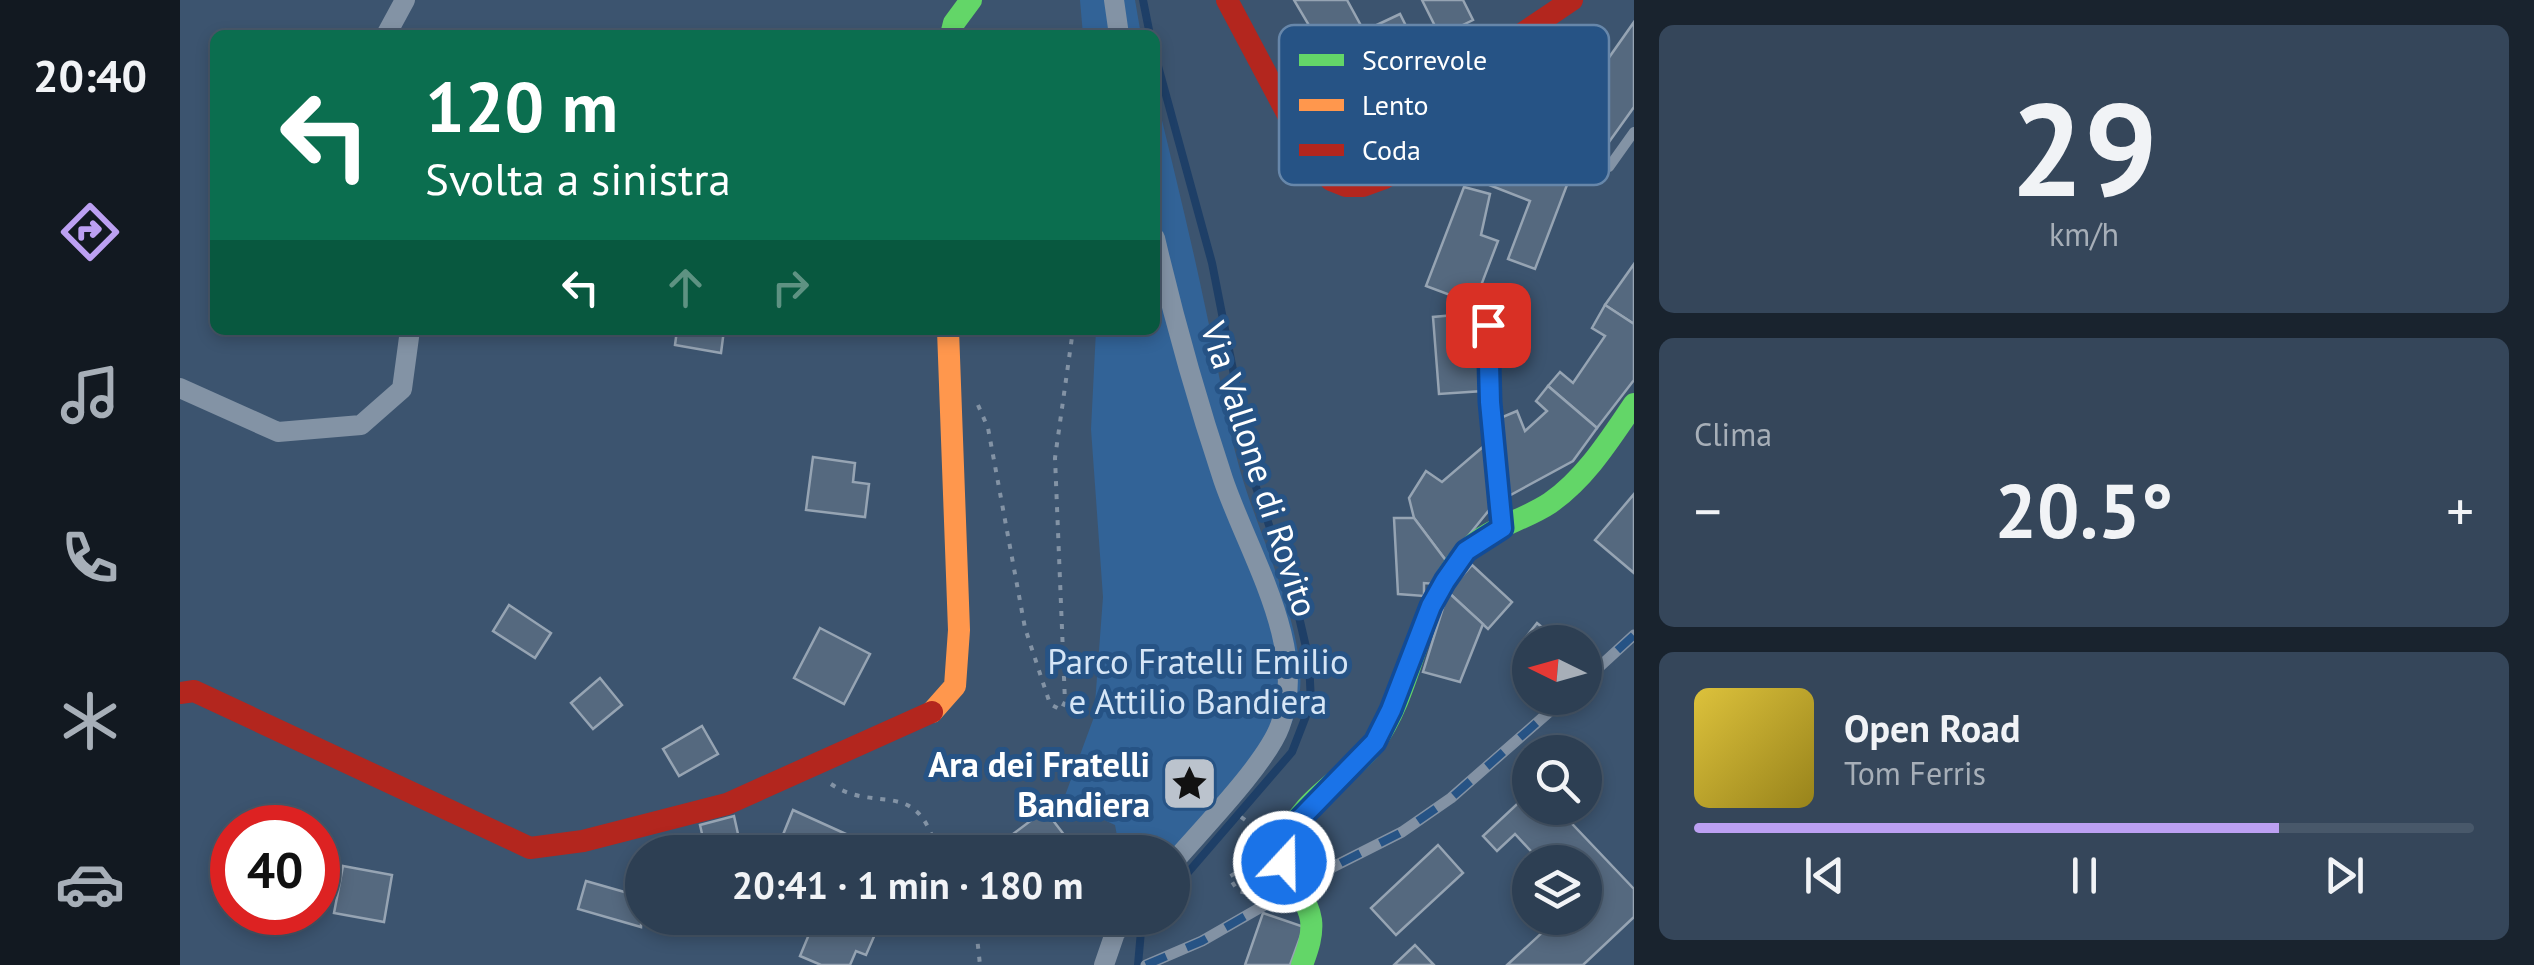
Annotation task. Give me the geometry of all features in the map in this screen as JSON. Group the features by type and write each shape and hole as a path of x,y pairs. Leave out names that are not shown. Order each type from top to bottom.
{"street":[{"path":"389,30 405,0"},
{"path":"954,19 971,0"},
{"path":"1114,0 1118,30"},
{"path":"1227,0 1279,98"},
{"path":"1535,25 1572,0"},
{"path":"1341,185 1357,190 1369,185"},
{"name":"Via Vallone di Rovito","path":"1160,256 1224,482 1283,639 1288,684 1280,726 1260,759 1190,843"},
{"path":"180,388 278,432 361,426 402,389 409,335"},
{"path":"180,693 194,691 530,848 583,840 727,804 937,710 955,686 959,630 948,335"},
{"path":"1302,965 1312,924 1307,905 1284,862 1287,839 1297,822 1375,742 1431,606 1466,551 1553,501 1597,455 1634,404"},
{"path":"1104,965 1114,935"}],"lane":[{"path":"1609,167 1634,132"},
{"path":"1496,294 1488,325 1488,349 1502,528"}],"path":[{"path":"975,396 988,428 1025,628 1050,704 1061,710 1065,702 1055,458 1073,335"},
{"path":"817,764 836,788 906,803 933,835"},
{"path":"1252,825 1257,860 1229,877 1238,891 1257,890 1276,913"},
{"path":"977,935 980,965"}],"green space":[{"path":"1080,0 1135,0 1140,30 1083,30"},
{"name":"Parco Fratelli Emilio e Attilio Bandiera","path":"1160,112 1235,450 1280,584 1297,645 1300,673 1292,722 1267,766 1232,803 1190,837 1117,835 1115,825 1063,801 1094,717 1103,597 1091,429 1096,335 1160,335"}],"building":[{"path":"1294,0 1347,0 1361,25 1309,25"},
{"path":"1422,0 1463,0 1473,20 1463,25 1434,25"},
{"path":"1400,14 1406,25 1377,25"},
{"path":"1634,22 1634,107 1609,142 1609,58"},
{"path":"1489,185 1567,185 1535,269 1508,259 1530,201"},
{"path":"1464,187 1490,194 1481,235 1498,241 1474,304 1426,286"},
{"path":"1634,264 1634,324 1605,305"},
{"path":"1605,305 1634,324 1634,380 1597,428 1548,386 1560,372 1573,383 1605,336 1592,328"},
{"path":"1477,313 1483,391 1439,394 1433,317"},
{"path":"676,335 723,335 721,353 675,345"},
{"path":"1548,386 1597,428 1573,461 1505,498 1493,421 1517,411 1525,431 1547,411 1536,401"},
{"path":"1484,446 1494,504 1447,562 1414,518 1409,498 1426,471 1442,482"},
{"path":"813,457 855,463 853,482 869,484 865,517 806,510"},
{"path":"1634,494 1634,573 1595,540"},
{"path":"1394,518 1414,518 1447,562 1436,584 1424,583 1424,596 1398,594"},
{"path":"1472,565 1512,602 1488,629 1448,592"},
{"path":"1448,592 1483,624 1460,682 1423,672"},
{"path":"509,605 551,633 535,658 493,631"},
{"path":"820,628 870,654 844,704 794,678"},
{"path":"600,678 622,705 593,729 571,703"},
{"path":"702,726 718,754 679,776 663,749"},
{"path":"1512,809 1512,825 1573,825 1592,845 1525,845 1515,834 1497,851 1483,836"},
{"path":"793,810 846,834 846,835 783,835"},
{"path":"1045,810 1064,835 1012,835"},
{"path":"734,816 738,835 702,835 700,825"},
{"path":"1438,845 1463,873 1396,935 1371,908"},
{"path":"1602,855 1634,889 1634,917 1583,965 1507,965 1540,935 1602,935"},
{"path":"343,866 392,875 384,922 340,914"},
{"path":"586,881 625,892 625,922 578,909"},
{"path":"1263,913 1304,927 1290,965 1245,965"},
{"path":"809,935 875,935 866,955 856,951 850,965 821,965 800,956"},
{"path":"1415,945 1434,965 1394,965"}],"waterway":[{"path":"1143,0 1149,30"},
{"path":"1160,73 1212,263 1256,487 1296,604 1309,660 1311,703 1292,752 1190,870"},
{"path":"1138,965 1141,935"}],"railway":[{"path":"1602,664 1634,635"},
{"path":"1146,965 1202,941 1402,832 1451,798 1546,715"}],"traffic: fast":[{"path":"952,30 971,0"},
{"path":"1302,965 1311,920 1287,862 1287,841 1293,826 1312,801 1373,745 1398,698 1436,597 1465,552 1484,537 1563,493 1596,457 1634,404"}],"traffic: slow":[{"path":"932,712 955,686 959,630 948,335"}],"traffic: jam":[{"path":"1227,0 1279,98"},
{"path":"1535,25 1572,0"},
{"path":"1344,185 1366,185"},
{"path":"180,693 194,691 530,848 583,841 727,804 932,712"}],"place":[{"name":"Ara dei Fratelli Bandiera","path":"1189,784"}],"route":[{"path":"1284,862 1287,839 1297,822 1375,742 1445,581 1466,551 1502,528 1490,402 1488,325"}]}
